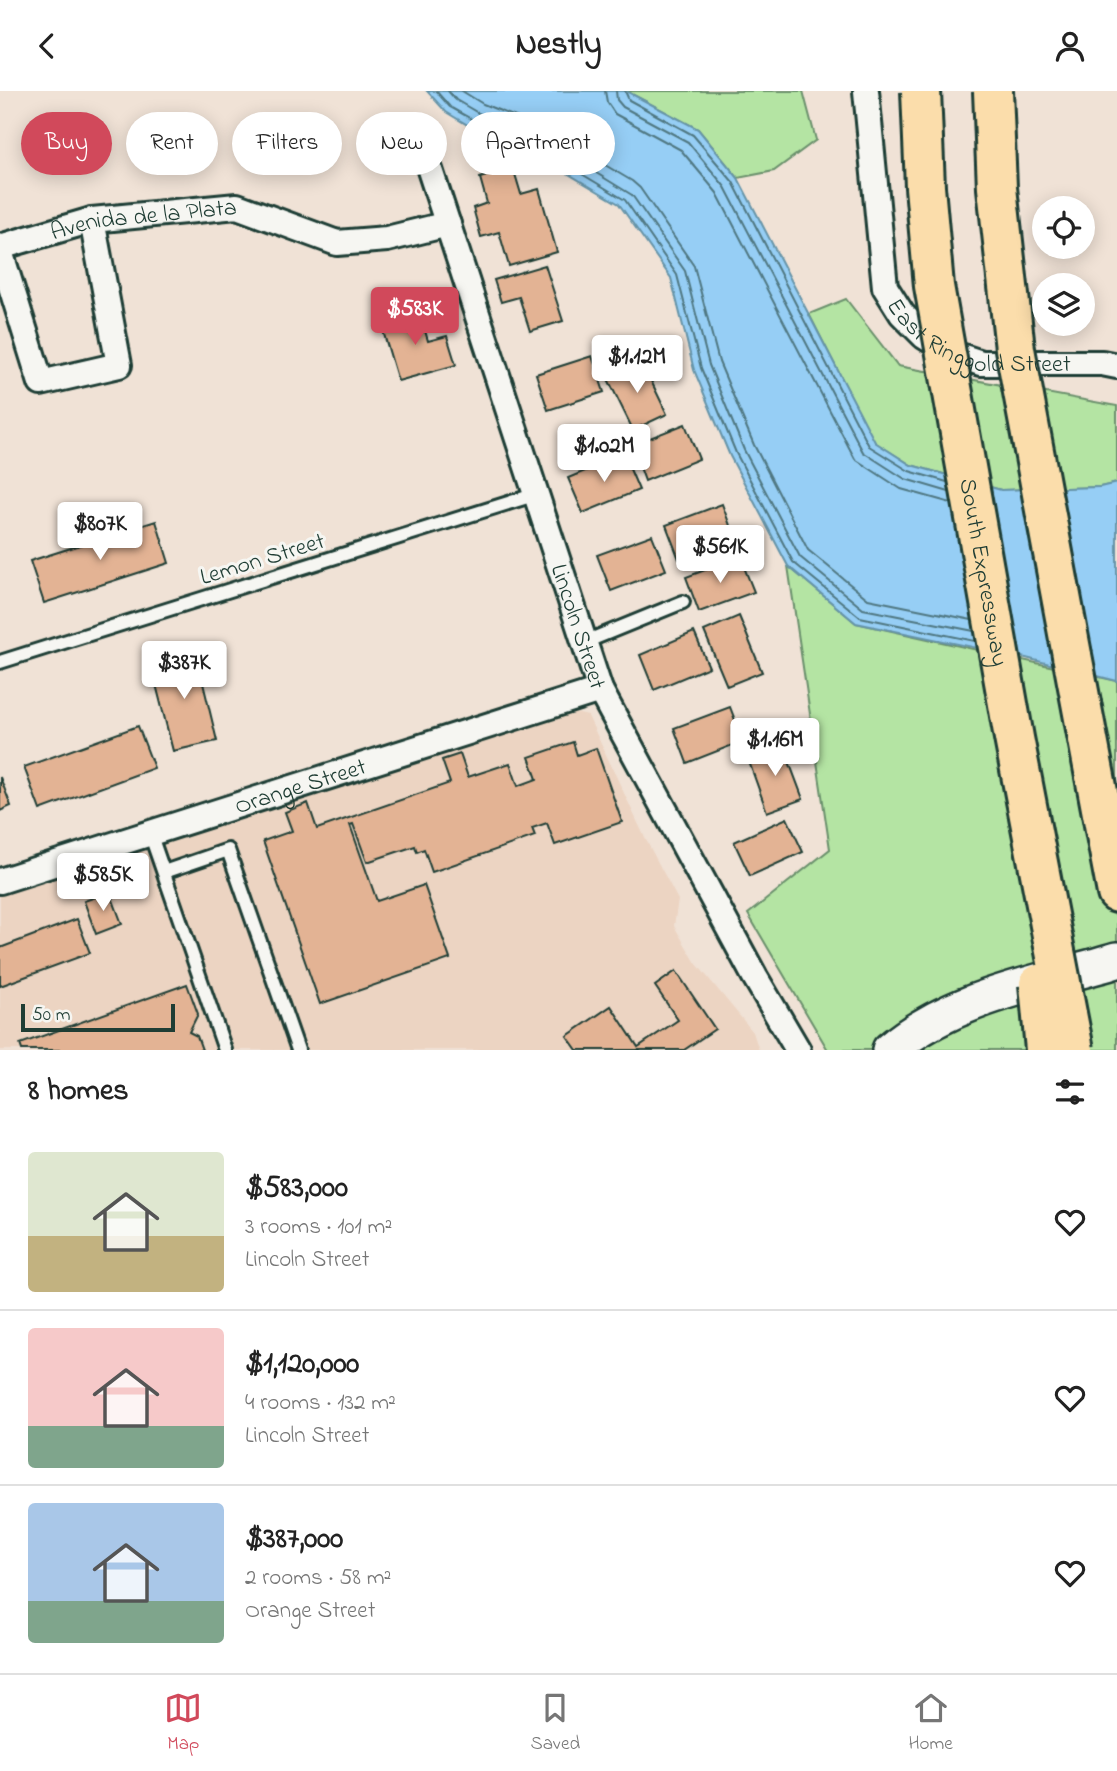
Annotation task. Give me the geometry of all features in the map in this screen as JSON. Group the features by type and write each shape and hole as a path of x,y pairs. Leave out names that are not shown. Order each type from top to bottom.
{"highway":[{"name":"South Expressway","path":"921,91 925,187 934,286 1014,739 1074,1050"},
{"path":"993,91 997,188 1015,349 1117,893"},
{"path":"1072,655 1117,841"},
{"path":"1014,739 1045,1050"}],"street":[{"name":"East Ringgold Street","path":"866,91 885,286 902,314 924,336 951,353 981,363 1102,363 1117,366"},
{"name":"Lincoln Street","path":"432,175 600,690 755,977 798,1050"},
{"name":"Avenida de la Plata","path":"0,249 92,221 237,206 337,243 387,239 447,224"},
{"path":"0,249 41,383 119,365 92,221"},
{"name":"Orange Street","path":"0,881 600,690"},
{"path":"890,1050 902,1039 969,1003 1117,960"}],"lane":[{"name":"Lemon Street","path":"0,662 537,494"},
{"path":"585,642 683,602"},
{"path":"150,833 225,1050"},
{"path":"164,872 228,850 298,1050"}],"shaded area":[{"path":"575,713 588,716 645,838 678,900 674,926 696,963 753,1032 759,1050 0,1050 0,893"}],"green space":[{"path":"626,91 803,91 816,140 774,171 738,178 698,129"},
{"path":"846,299 898,366 1117,406 1117,483 1100,487 1001,490 911,465 874,442 809,314"},
{"path":"788,566 856,623 1117,681 1117,1050 828,1050 748,914 830,849"}],"water":[{"path":"427,91 626,91 698,129 738,178 875,442 911,465 1001,490 1100,487 1117,483 1117,681 1026,658 856,623 788,566 730,456 694,370 671,278 619,204 570,175 615,175 615,112 461,112 461,121 446,112"}],"building":[{"path":"490,175 515,175 521,194 539,189 557,252 509,266 499,232 481,237 473,208 487,203 480,178"},
{"path":"545,265 563,321 530,331 519,297 501,302 494,280"},
{"path":"419,310 428,341 447,336 456,365 398,381 380,321"},
{"path":"592,356 604,392 548,410 536,374"},
{"path":"641,360 667,414 633,430 607,377"},
{"path":"685,424 699,459 645,481 632,445"},
{"path":"624,455 639,490 583,513 568,478"},
{"path":"722,504 735,539 679,559 666,525"},
{"path":"156,521 169,563 44,603 30,561"},
{"path":"652,535 666,570 611,591 597,555"},
{"path":"740,557 754,592 699,612 686,577"},
{"path":"739,616 762,672 727,686 704,631"},
{"path":"694,632 709,667 654,690 640,655"},
{"path":"195,650 217,741 173,751 150,661"},
{"path":"730,707 743,741 687,763 674,728"},
{"path":"138,726 154,768 40,810 24,767"},
{"path":"573,742 577,755 596,748 622,822 555,845 547,823 532,828 535,836 432,872 424,849 417,852 415,846 367,862 353,824 350,825 377,901 424,885 450,959 320,1004 263,841 292,831 285,812 308,803 317,829 450,783 442,760 460,754 468,777 510,763 518,786 537,779 529,757"},
{"path":"782,743 803,799 767,812 747,756"},
{"path":"0,777 11,806 0,811"},
{"path":"787,818 803,852 750,876 734,842"},
{"path":"110,892 122,924 96,934 84,901"},
{"path":"77,919 90,953 0,986 0,948"},
{"path":"676,971 715,1029 684,1050 577,1050 567,1036 611,1006 638,1047 678,1020 655,986"},
{"path":"187,984 198,1014 189,1032 197,1036 202,1050 22,1050 20,1044"}]}
